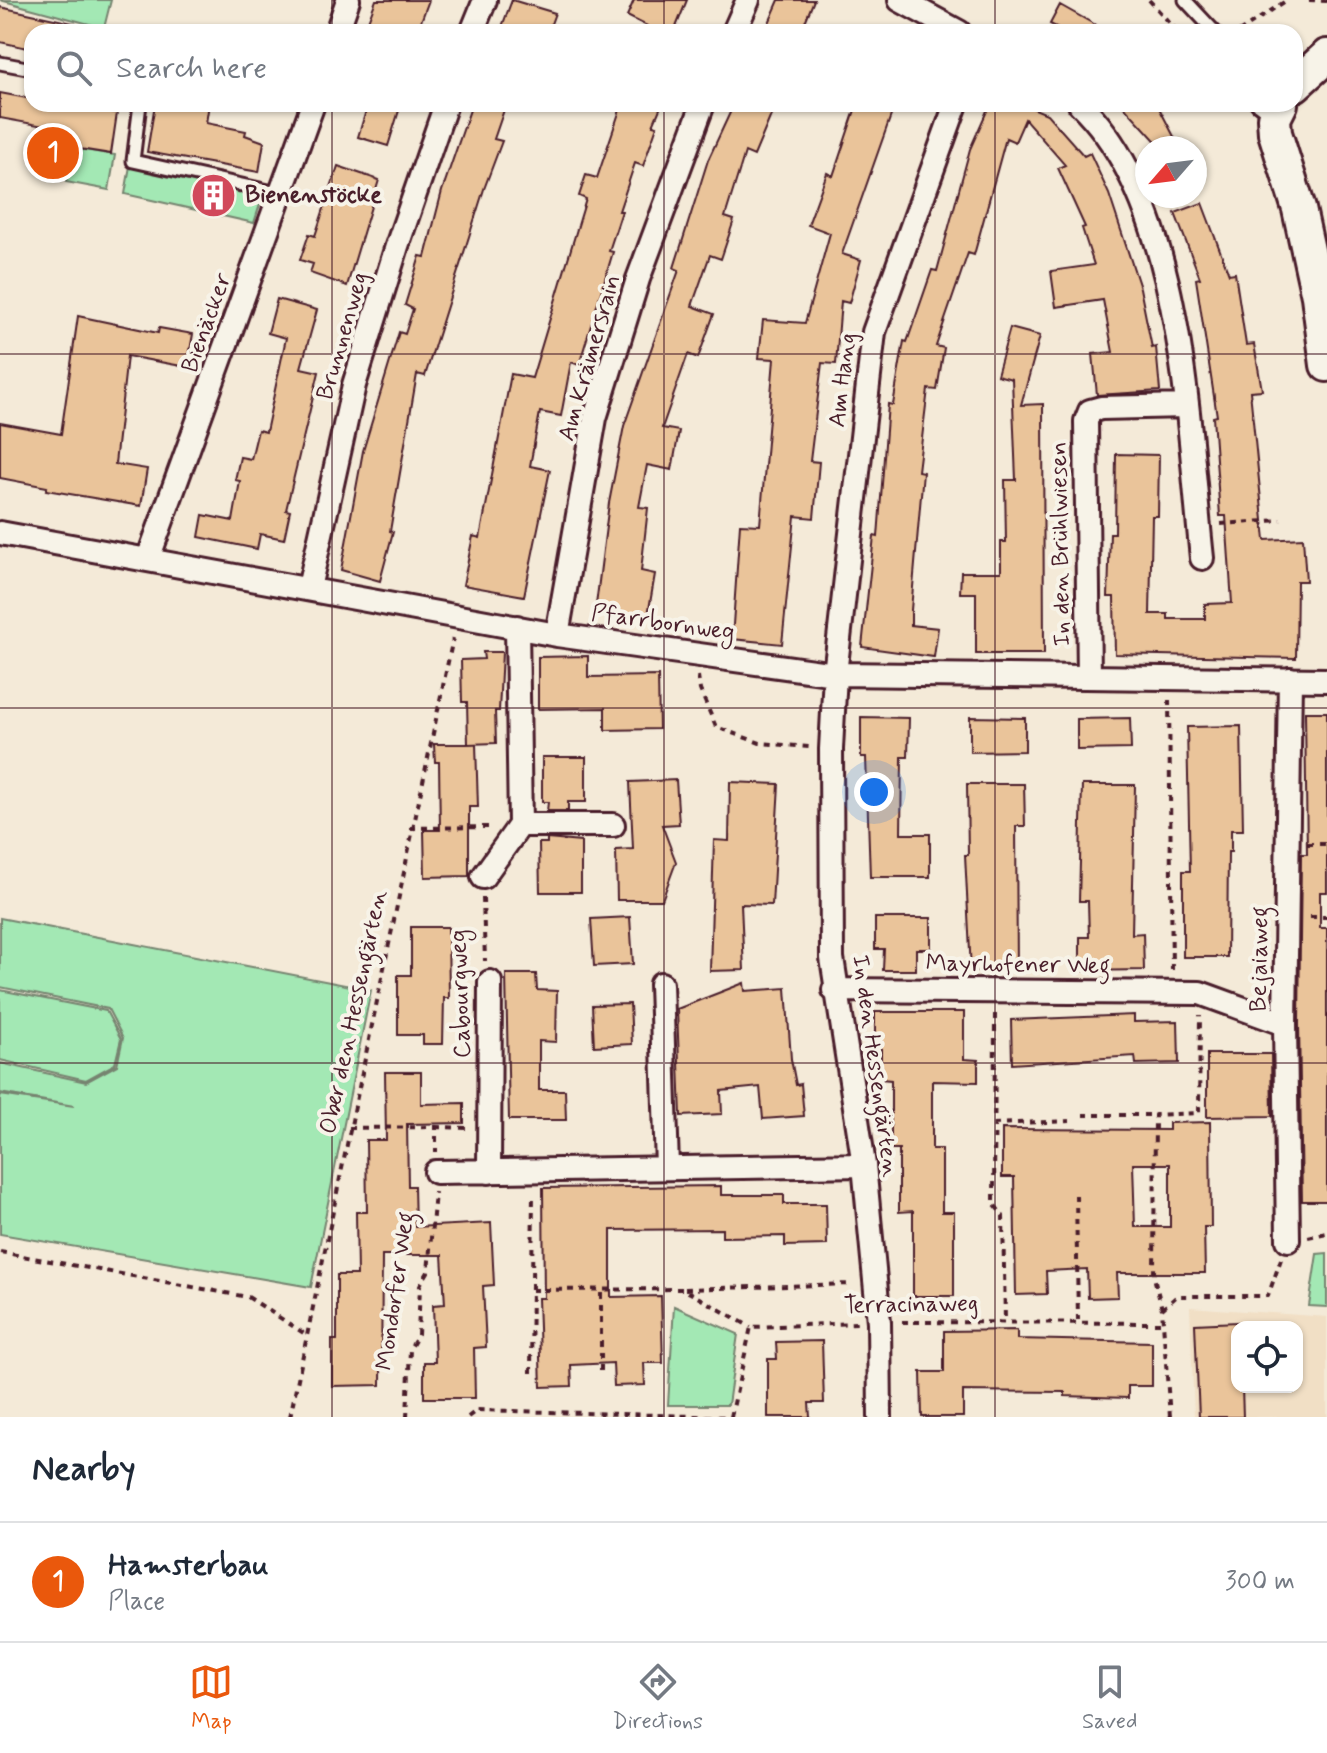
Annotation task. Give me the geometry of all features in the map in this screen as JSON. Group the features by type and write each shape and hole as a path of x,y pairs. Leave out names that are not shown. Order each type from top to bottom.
{"street":[{"path":"340,24 348,0"},
{"path":"475,24 485,0"},
{"path":"738,24 748,0"},
{"path":"900,0 944,24"},
{"path":"1303,78 1327,56"},
{"name":"Bienäcker","path":"148,559 310,112"},
{"name":"Brunnenweg","path":"309,588 354,385 443,112"},
{"name":"Am Krämersrain","path":"557,635 595,418 638,279 700,112"},
{"name":"Am Hang","path":"835,674 874,332 953,112"},
{"path":"1086,112 1112,144 1137,185 1156,239 1186,406 1202,558"},
{"path":"1272,112 1323,293 1327,365"},
{"name":"In den Brühlwiesen","path":"1089,677 1086,421 1090,411 1101,408 1186,406"},
{"name":"Pfarrbornweg","path":"0,533 557,635 835,674 1327,680"},
{"path":"483,877 516,829 517,627"},
{"name":"In den Hessengärten","path":"835,674 831,749 834,990 864,1165 879,1322 880,1417"},
{"name":"Bejaiaweg","path":"1288,1240 1285,1024 1290,679"},
{"path":"516,829 613,825"},
{"name":"Cabourgweg","path":"489,1172 490,982"},
{"path":"661,984 667,1167"},
{"name":"Mayrhofener Weg","path":"834,990 1200,993 1285,1024"},
{"path":"436,1172 864,1165"}],"lane":[{"path":"1185,0 1208,24"},
{"path":"0,63 24,68"},
{"path":"139,112 133,161 282,194"}],"path":[{"path":"1149,0 1170,24"},
{"path":"1251,24 1287,0"},
{"path":"1309,0 1327,1"},
{"path":"1168,21 1174,16"},
{"path":"1198,525 1281,520"},
{"name":"Ober den Hessengärten","path":"290,1417 410,828 457,616"},
{"path":"696,654 700,690 716,727 760,743 831,749"},
{"path":"1168,678 1172,993"},
{"path":"410,828 490,826 516,829"},
{"name":"Cabourgweg","path":"483,877 485,973 490,982"},
{"path":"995,990 994,1204 1003,1216 1005,1321"},
{"path":"1083,1115 1199,1113 1200,993"},
{"path":"1155,1115 1154,1277 1162,1309 1170,1417"},
{"path":"993,1124 1070,1121"},
{"name":"Mondorfer Weg","path":"407,1417 410,1349 418,1335 420,1285 428,1272 436,1172 436,1127"},
{"path":"348,1128 490,1128"},
{"path":"531,1373 533,1170"},
{"path":"1076,1195 1078,1321"},
{"path":"1162,1309 1177,1296 1268,1296 1288,1240 1327,1233"},
{"path":"0,1252 248,1297 305,1334"},
{"path":"532,1290 875,1283"},
{"path":"468,1417 477,1410 731,1417 751,1327 683,1289"},
{"path":"601,1290 601,1371"},
{"name":"Terracinaweg","path":"751,1327 879,1322 1163,1323"}],"shaded area":[{"path":"1190,1307 1327,1317 1327,1417 1194,1417"}],"green space":[{"path":"0,0 111,0 105,24 89,24"},
{"path":"72,148 115,155 109,190 66,182"},
{"path":"130,166 263,195 254,223 125,194"},
{"path":"0,918 371,990 311,1287 0,1234 0,1095 74,1106 0,1093 0,1063 86,1082 117,1065 123,1038 108,1009 0,987"},
{"path":"0,990 106,1011 121,1039 115,1064 86,1080 0,1060"},
{"path":"1327,1253 1327,1307 1309,1306 1317,1254"},
{"path":"674,1306 738,1334 728,1405 668,1405"}],"building":[{"path":"376,0 429,0 420,24 367,24"},
{"path":"512,0 555,13 551,24 503,24"},
{"path":"634,0 687,0 677,24 643,24 627,16"},
{"path":"779,0 814,0 804,24 768,24"},
{"path":"1060,5 1094,24 1050,24"},
{"path":"0,7 77,24 24,24 24,47 0,42"},
{"path":"0,93 24,98 24,112 117,113 111,154 67,147 64,167 39,163 44,126 0,118"},
{"path":"154,112 208,112 206,123 246,131 245,135 264,142 259,172 147,152"},
{"path":"366,112 399,112 388,146 358,137"},
{"path":"469,112 503,112 494,139 502,141 425,376 417,374 390,531 393,532 380,581 341,570 363,451 399,332 405,334 413,309 405,305 420,256 425,257 442,191"},
{"path":"619,112 659,112 643,166 635,163 619,211 622,211 609,251 613,252 579,365 571,362 561,416 540,412 530,466 550,470 524,596 463,585 473,536 480,538 511,374 532,378 586,199 579,196 586,175 597,178"},
{"path":"730,112 772,113 754,156 745,152 725,217 734,220 721,259 710,255 692,306 714,314 698,358 688,354 662,428 679,431 672,470 647,465 639,507 648,508 641,571 655,574 647,621 595,613 609,503 624,426 679,270 674,268 708,160"},
{"path":"854,112 892,112 842,254 861,260 849,303 841,301 836,364 822,363 810,461 819,462 814,518 795,516 782,644 732,639 740,524 760,525 774,359 759,358 763,320 805,323 830,233 808,225 827,173 833,176"},
{"path":"986,112 1042,112 1084,156 1090,153 1109,194 1140,288 1152,348 1156,347 1160,391 1097,395 1093,354 1113,352 1103,300 1056,307 1051,271 1094,265 1082,228 1085,227 1058,168 1065,165 1025,119 1015,142 1006,138 974,255 968,253 936,346 944,348 937,390 928,389 918,471 923,472 911,625 938,628 934,657 862,647 874,536 878,537 888,404 893,405 904,341 907,342 932,270 937,271 970,149"},
{"path":"1129,112 1161,112 1174,136 1151,136"},
{"path":"338,166 379,180 347,286 310,273 313,264 300,260 309,234 315,236"},
{"path":"1188,208 1204,208 1229,274 1235,273 1246,345 1254,344 1262,390 1250,391 1265,540 1303,538 1306,581 1297,581 1296,658 1115,654 1114,597 1108,597 1110,533 1115,533 1116,454 1159,455 1158,516 1152,516 1150,614 1168,614 1168,619 1205,619 1205,604 1232,603 1226,516 1220,516 1213,417 1217,416 1196,279 1200,278 1175,213"},
{"path":"277,299 317,310 301,368 319,372 286,510 290,511 284,539 260,534 257,549 199,537 203,515 233,521 240,481 235,480 240,457 251,459 258,430 266,432 286,338 268,333"},
{"path":"78,316 158,333 159,328 193,334 187,367 127,356 115,464 147,469 141,506 46,490 47,487 0,478 0,423 61,434"},
{"path":"1010,328 1040,336 1021,405 1043,404 1044,654 976,654 976,593 960,593 961,572 1001,572 1001,542 1006,542 1005,480 1016,480 1012,379 997,375"},
{"path":"483,652 502,652 499,711 495,711 496,743 468,744 467,702 462,702 461,660 484,659"},
{"path":"588,656 588,677 658,676 659,729 605,730 605,708 538,709 538,657"},
{"path":"1305,712 1327,712 1327,892 1320,892 1320,928 1327,928 1327,1201 1302,1201 1299,1024 1301,854 1307,854"},
{"path":"861,717 909,718 908,757 902,757 901,834 930,834 930,877 870,877 866,757 861,757"},
{"path":"970,717 1025,718 1025,751 970,752"},
{"path":"1130,718 1131,749 1077,750 1077,719"},
{"path":"1241,726 1243,830 1231,830 1231,852 1228,852 1227,957 1183,957 1183,871 1190,871 1187,727"},
{"path":"434,744 476,744 478,807 469,807 469,876 425,877 424,830 440,830 439,762 435,762"},
{"path":"542,757 586,757 586,802 568,802 568,811 547,811 548,802 542,802"},
{"path":"676,780 679,824 662,825 676,862 662,900 617,900 616,850 633,849 630,782"},
{"path":"730,782 779,784 772,905 741,904 744,970 710,971 714,840 729,841"},
{"path":"967,784 1024,784 1025,826 1016,826 1017,970 971,971 965,855 968,855"},
{"path":"1082,785 1135,785 1132,934 1143,933 1144,970 1080,971 1080,937 1089,937 1088,901 1079,901"},
{"path":"547,839 581,842 581,892 540,892 539,843 547,843"},
{"path":"630,917 633,964 594,966 591,919"},
{"path":"875,918 931,918 931,949 916,949 916,970 883,970 884,949 875,949"},
{"path":"411,927 448,927 449,998 444,998 443,1044 423,1044 423,1035 398,1035 398,975 411,975"},
{"path":"506,974 536,974 537,990 557,991 556,1042 539,1041 539,1090 565,1090 566,1120 509,1120"},
{"path":"744,983 745,991 786,988 791,1059 796,1085 801,1084 804,1116 763,1119 760,1087 721,1091 722,1114 681,1116 677,1009"},
{"path":"630,1004 632,1044 594,1046 592,1005"},
{"path":"875,1012 964,1012 964,1059 978,1060 978,1082 932,1081 932,1149 942,1149 942,1212 954,1212 954,1296 913,1296 913,1211 899,1212 899,1149 891,1149 891,1080 881,1079 881,1035 875,1035"},
{"path":"1134,1015 1134,1022 1178,1021 1179,1063 1136,1064 1135,1056 1012,1064 1011,1020"},
{"path":"1207,1054 1271,1054 1272,1116 1207,1117"},
{"path":"385,1072 421,1072 421,1104 464,1103 464,1123 407,1124 408,1186 414,1186 415,1227 491,1223 494,1285 483,1286 486,1347 474,1348 475,1398 424,1398 424,1362 435,1362 433,1305 445,1304 442,1255 382,1255 381,1385 332,1386 332,1340 337,1340 337,1275 357,1275 356,1212 367,1212 366,1140 386,1140"},
{"path":"1210,1122 1211,1227 1204,1227 1205,1273 1117,1273 1118,1297 1088,1298 1087,1269 1046,1271 1047,1294 1016,1295 1014,1177 1002,1177 1002,1129 1169,1130 1169,1123","holes":["1133,1164 1170,1164 1170,1227 1135,1227"]},
{"path":"721,1186 721,1195 784,1195 784,1204 826,1204 827,1245 785,1246 785,1236 722,1237 722,1229 611,1230 611,1297 661,1296 663,1363 644,1363 645,1385 614,1386 613,1363 571,1365 572,1386 541,1387 538,1298 544,1298 543,1188"},
{"path":"1231,1322 1231,1393 1242,1393 1243,1417 1199,1417 1195,1324"},
{"path":"1017,1330 1017,1339 1152,1342 1152,1386 1128,1386 1128,1398 1065,1396 1065,1392 963,1391 963,1417 922,1417 921,1372 944,1372 944,1331"},
{"path":"822,1341 824,1403 809,1403 810,1417 768,1417 768,1359 777,1359 776,1342"}],"place":[{"name":"Hamsterbau","path":"53,153"},
{"name":"Bienenstöcke","path":"214,195"}]}
